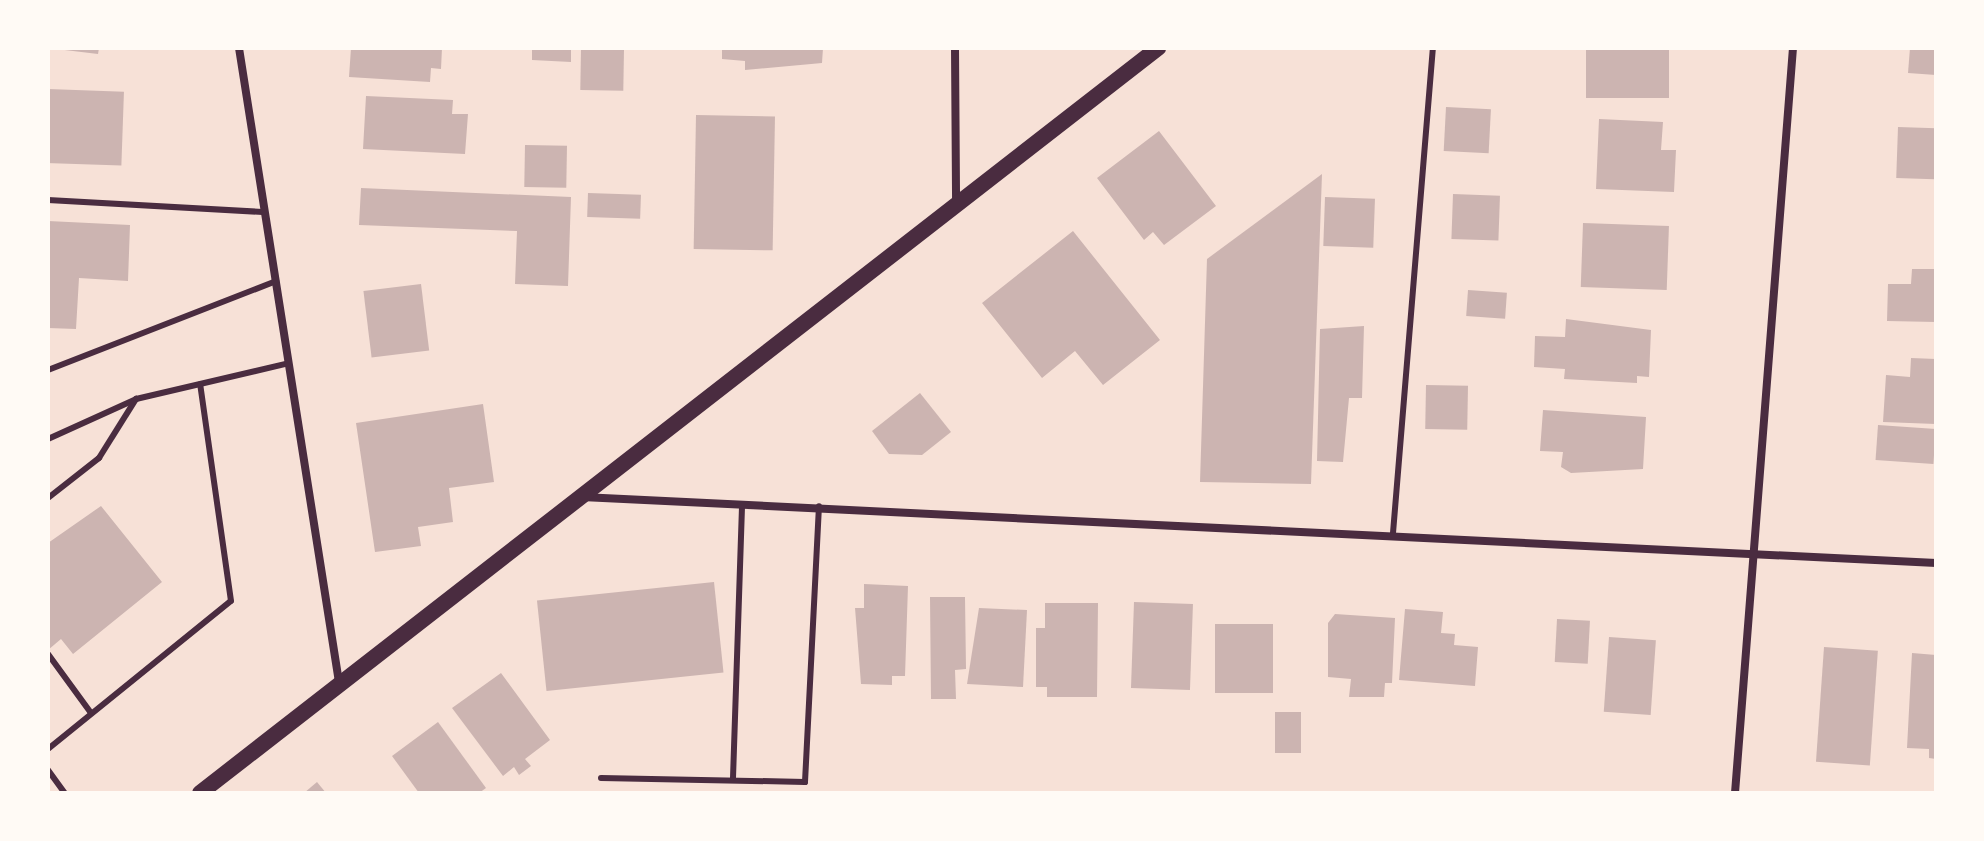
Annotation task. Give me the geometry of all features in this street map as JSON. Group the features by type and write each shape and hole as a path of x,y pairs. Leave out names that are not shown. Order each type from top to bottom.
{"main road":[{"path":"200,793 956,201 1158,48"}],"street":[{"path":"239,48 339,682"},
{"path":"955,48 956,201"},
{"path":"1735,793 1793,48"},
{"path":"578,497 1393,533 1936,563"}],"lane":[{"path":"1393,533 1433,48"},
{"path":"48,200 263,212"},
{"path":"48,370 276,281"},
{"path":"48,439 136,399 289,363"},
{"path":"48,749 231,601 200,384"},
{"path":"48,498 99,458 136,399"},
{"path":"733,778 742,505"},
{"path":"601,778 733,778 805,782 819,506"},
{"path":"48,654 91,713"},
{"path":"48,770 65,793"}],"building":[{"path":"48,48 99,48 98,54"},
{"path":"351,48 442,48 441,69 431,68 430,82 349,77"},
{"path":"532,48 571,48 571,62 532,60"},
{"path":"722,48 823,48 822,63 745,70 745,61 722,59"},
{"path":"1586,48 1669,48 1669,98 1586,98"},
{"path":"1910,48 1936,48 1936,75 1908,73"},
{"path":"581,49 624,50 623,91 580,90"},
{"path":"48,89 124,92 121,166 48,163"},
{"path":"366,96 453,100 452,114 468,114 465,154 363,149"},
{"path":"1446,107 1491,109 1489,153 1444,151"},
{"path":"696,115 775,116 773,250 694,249"},
{"path":"1599,119 1663,122 1661,150 1676,150 1674,192 1596,189"},
{"path":"1898,127 1936,128 1934,179 1896,178"},
{"path":"1159,131 1216,206 1164,245 1153,232 1144,240 1097,178"},
{"path":"525,145 567,146 566,188 524,187"},
{"path":"1322,174 1311,484 1200,482 1207,259"},
{"path":"361,188 571,197 568,286 515,284 517,231 359,225"},
{"path":"588,193 641,195 640,219 587,217"},
{"path":"1453,194 1500,196 1498,241 1451,239"},
{"path":"1325,197 1375,199 1373,248 1323,246"},
{"path":"48,221 130,225 128,281 79,278 76,329 48,328"},
{"path":"1583,223 1669,226 1667,290 1581,287"},
{"path":"1073,231 1160,340 1103,385 1075,351 1042,378 982,303"},
{"path":"1912,269 1936,269 1936,322 1887,321 1888,284 1911,284"},
{"path":"421,284 429,351 372,358 363,291"},
{"path":"1468,290 1507,293 1505,319 1466,316"},
{"path":"1566,319 1651,330 1649,377 1637,376 1637,383 1564,379 1565,369 1534,367 1535,336 1565,337"},
{"path":"1364,326 1362,398 1349,398 1343,462 1317,461 1320,329"},
{"path":"1911,358 1936,359 1936,424 1883,422 1886,375 1910,377"},
{"path":"1426,385 1468,386 1467,430 1425,429"},
{"path":"920,393 951,432 922,455 889,454 872,431"},
{"path":"483,404 494,482 449,488 453,522 418,527 421,546 375,552 356,423"},
{"path":"1543,410 1646,417 1643,469 1571,473 1561,467 1563,452 1540,451"},
{"path":"1878,425 1936,429 1933,464 1876,460"},
{"path":"101,506 162,582 73,654 61,639 48,650 48,543"},
{"path":"714,582 724,673 546,691 537,601"},
{"path":"864,584 908,586 905,676 892,676 892,685 861,684 855,608 864,608"},
{"path":"930,597 965,597 966,669 955,670 956,699 931,699"},
{"path":"1134,602 1193,604 1190,690 1131,688"},
{"path":"1045,603 1098,603 1097,697 1047,697 1047,687 1036,687 1036,628 1045,628"},
{"path":"979,608 1027,610 1023,687 967,684"},
{"path":"1405,609 1443,612 1441,633 1455,634 1454,645 1478,647 1475,686 1399,680"},
{"path":"1335,614 1395,618 1392,683 1385,683 1384,697 1349,697 1351,679 1328,677 1328,623"},
{"path":"1557,619 1590,621 1588,664 1555,662"},
{"path":"1215,624 1273,624 1273,693 1215,693"},
{"path":"1609,637 1656,640 1651,715 1604,712"},
{"path":"1824,647 1878,651 1870,765 1816,762"},
{"path":"1912,653 1936,655 1936,759 1929,758 1929,749 1907,748"},
{"path":"501,673 550,740 525,759 531,766 519,775 514,767 503,776 452,708"},
{"path":"1275,712 1301,712 1301,753 1275,753"},
{"path":"438,722 486,788 479,793 419,793 392,756"},
{"path":"317,782 326,793 304,793"}]}
